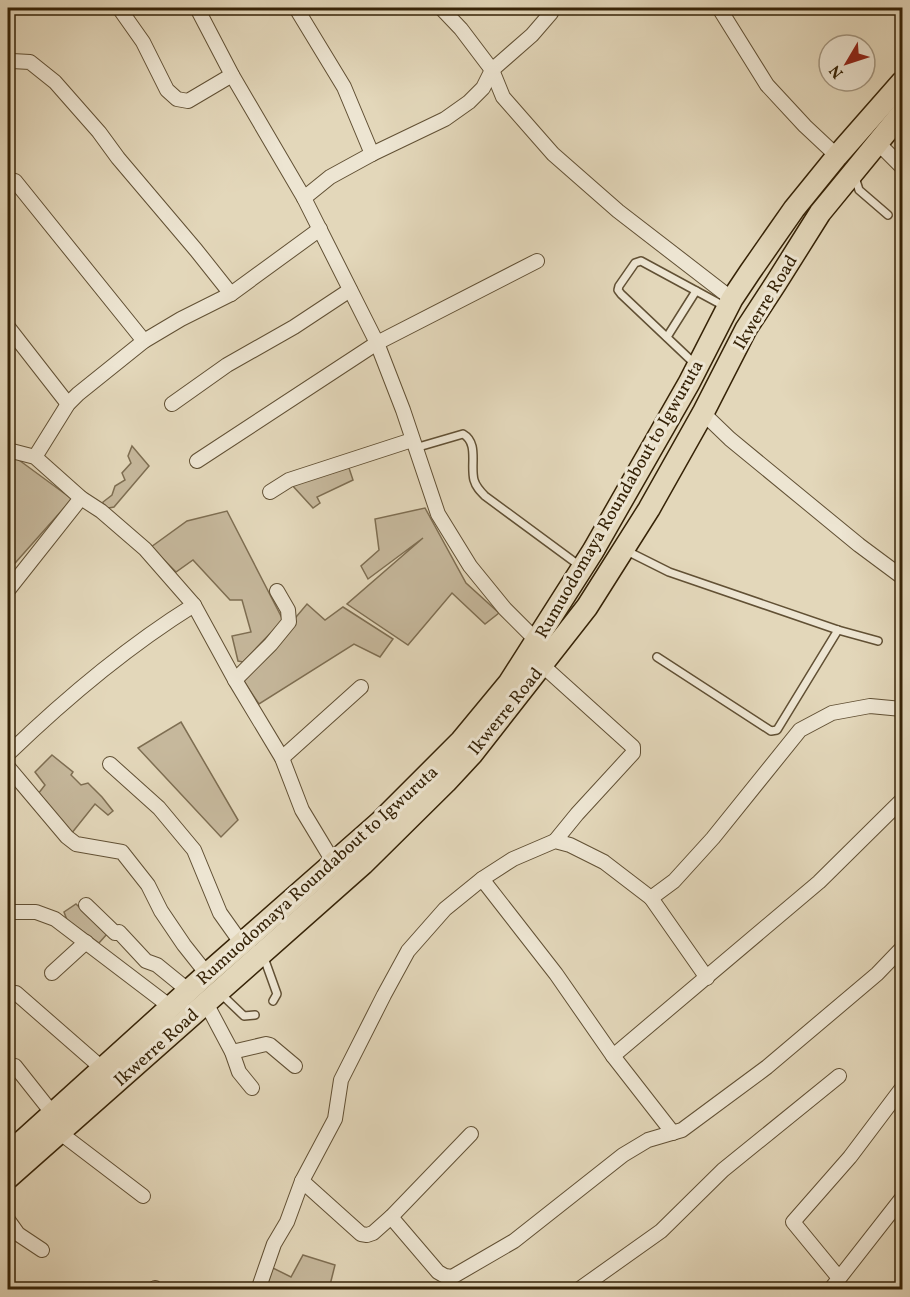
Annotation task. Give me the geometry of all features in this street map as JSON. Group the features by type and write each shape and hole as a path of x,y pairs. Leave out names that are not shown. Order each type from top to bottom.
{"main road":[{"name":"Rumuodomaya Roundabout to Igwuruta","path":"8,1154 56,1123 103,1069 172,1008 205,990 242,944 407,796 461,741 508,683 582,567 698,366 730,304 794,209 837,156 903,82"},
{"name":"Ikwerre Road","path":"8,1178 56,1123 205,990 262,953 363,864 472,754 587,607 649,509 703,413 746,329 820,213 903,113"},
{"path":"623,499 649,509"}],"street":[{"path":"119,8 143,42 167,90 177,99 188,101 232,75"},
{"path":"197,8 232,75 304,198 377,343 403,410 438,514 470,566 505,609 536,640"},
{"path":"296,8 344,87 372,154"},
{"path":"441,8 461,29 492,70 503,98 553,154 730,304"},
{"path":"304,198 330,177 437,123 469,102 483,88 492,70 532,34 551,13 550,8"},
{"path":"719,8 767,85 837,156"},
{"path":"8,63 12,61 30,62 55,82 99,132 231,294"},
{"path":"877,142 903,166"},
{"path":"15,181 144,341"},
{"path":"34,458 78,394 144,341 231,294 320,229"},
{"path":"197,461 377,343 537,261"},
{"path":"172,404 227,365 294,327 350,290"},
{"path":"8,327 69,404"},
{"path":"703,413 730,439 859,545 903,577"},
{"path":"270,492 289,480 414,444"},
{"path":"8,450 34,458 81,498 101,511 145,549 194,605 235,680 282,758 302,810 334,863"},
{"path":"9,589 81,498"},
{"path":"235,680 271,644 289,622 288,610 277,591"},
{"path":"8,754 52,711 99,671 152,631 194,605"},
{"path":"258,1290 274,1244 287,1222 302,1181 335,1119 341,1080 408,951 445,909 482,879 513,859 555,842 577,814 633,753 633,747 542,665"},
{"path":"282,758 361,687"},
{"path":"651,898 674,882 714,838 800,730 832,713 870,706 903,709"},
{"path":"110,764 159,808 194,850 219,914 242,944"},
{"path":"8,767 76,844 122,852 148,885 184,945 239,1072 252,1088"},
{"path":"613,1056 819,882 903,800"},
{"path":"555,842 570,845 604,862 651,898 707,978"},
{"path":"482,879 556,974 613,1056 673,1132"},
{"path":"86,904 146,961 157,964 205,990"},
{"path":"8,912 36,912 55,919 172,1008"},
{"path":"52,973 86,942"},
{"path":"391,1217 438,1272 445,1276 452,1276 514,1241 623,1155 648,1140 682,1130 767,1067 877,974 903,948"},
{"path":"16,993 103,1069"},
{"path":"232,1052 266,1044 295,1066"},
{"path":"15,1066 56,1123 143,1196"},
{"path":"578,1290 661,1231 723,1170 839,1076"},
{"path":"839,1278 793,1222 850,1157 903,1088"},
{"path":"302,1181 361,1234 367,1235 373,1233 391,1217 471,1134"},
{"path":"830,1290 903,1198"},
{"path":"8,1220 18,1234 42,1250"}],"lane":[{"path":"853,171 859,190 888,215"},
{"path":"698,366 621,294 618,290 619,286 635,263 640,261 696,291 730,304"},
{"path":"667,337 696,291"},
{"path":"414,444 463,434 469,437 473,446 474,479 478,489 582,567"},
{"path":"625,550 669,572 838,630 878,641"},
{"path":"657,657 771,732 777,730 838,630"},
{"path":"262,953 277,994 273,1001"},
{"path":"205,990 244,1016 255,1015"}],"shaded area":[{"path":"132,446 149,466 114,507 103,509 103,502 112,495 115,486 125,480 122,473 131,463 128,456"},
{"path":"8,452 72,499 8,571"},
{"path":"347,462 353,480 317,497 320,503 313,508 291,484"},
{"path":"425,508 466,583 499,613 485,624 452,593 408,645 347,604 423,538 368,579 361,566 379,550 375,519"},
{"path":"227,511 283,620 243,662 238,661 232,636 251,632 242,600 230,600 193,560 176,572 151,547 187,521"},
{"path":"307,604 325,620 343,607 393,639 380,657 354,644 259,704 243,680"},
{"path":"181,722 238,820 221,837 138,748"},
{"path":"52,755 73,772 71,775 81,785 88,783 113,811 108,815 95,804 71,834 38,794 45,785 35,772"},
{"path":"76,904 107,934 99,943 67,920 64,912"},
{"path":"303,1255 335,1265 329,1289 259,1290 269,1266 291,1277"}]}
